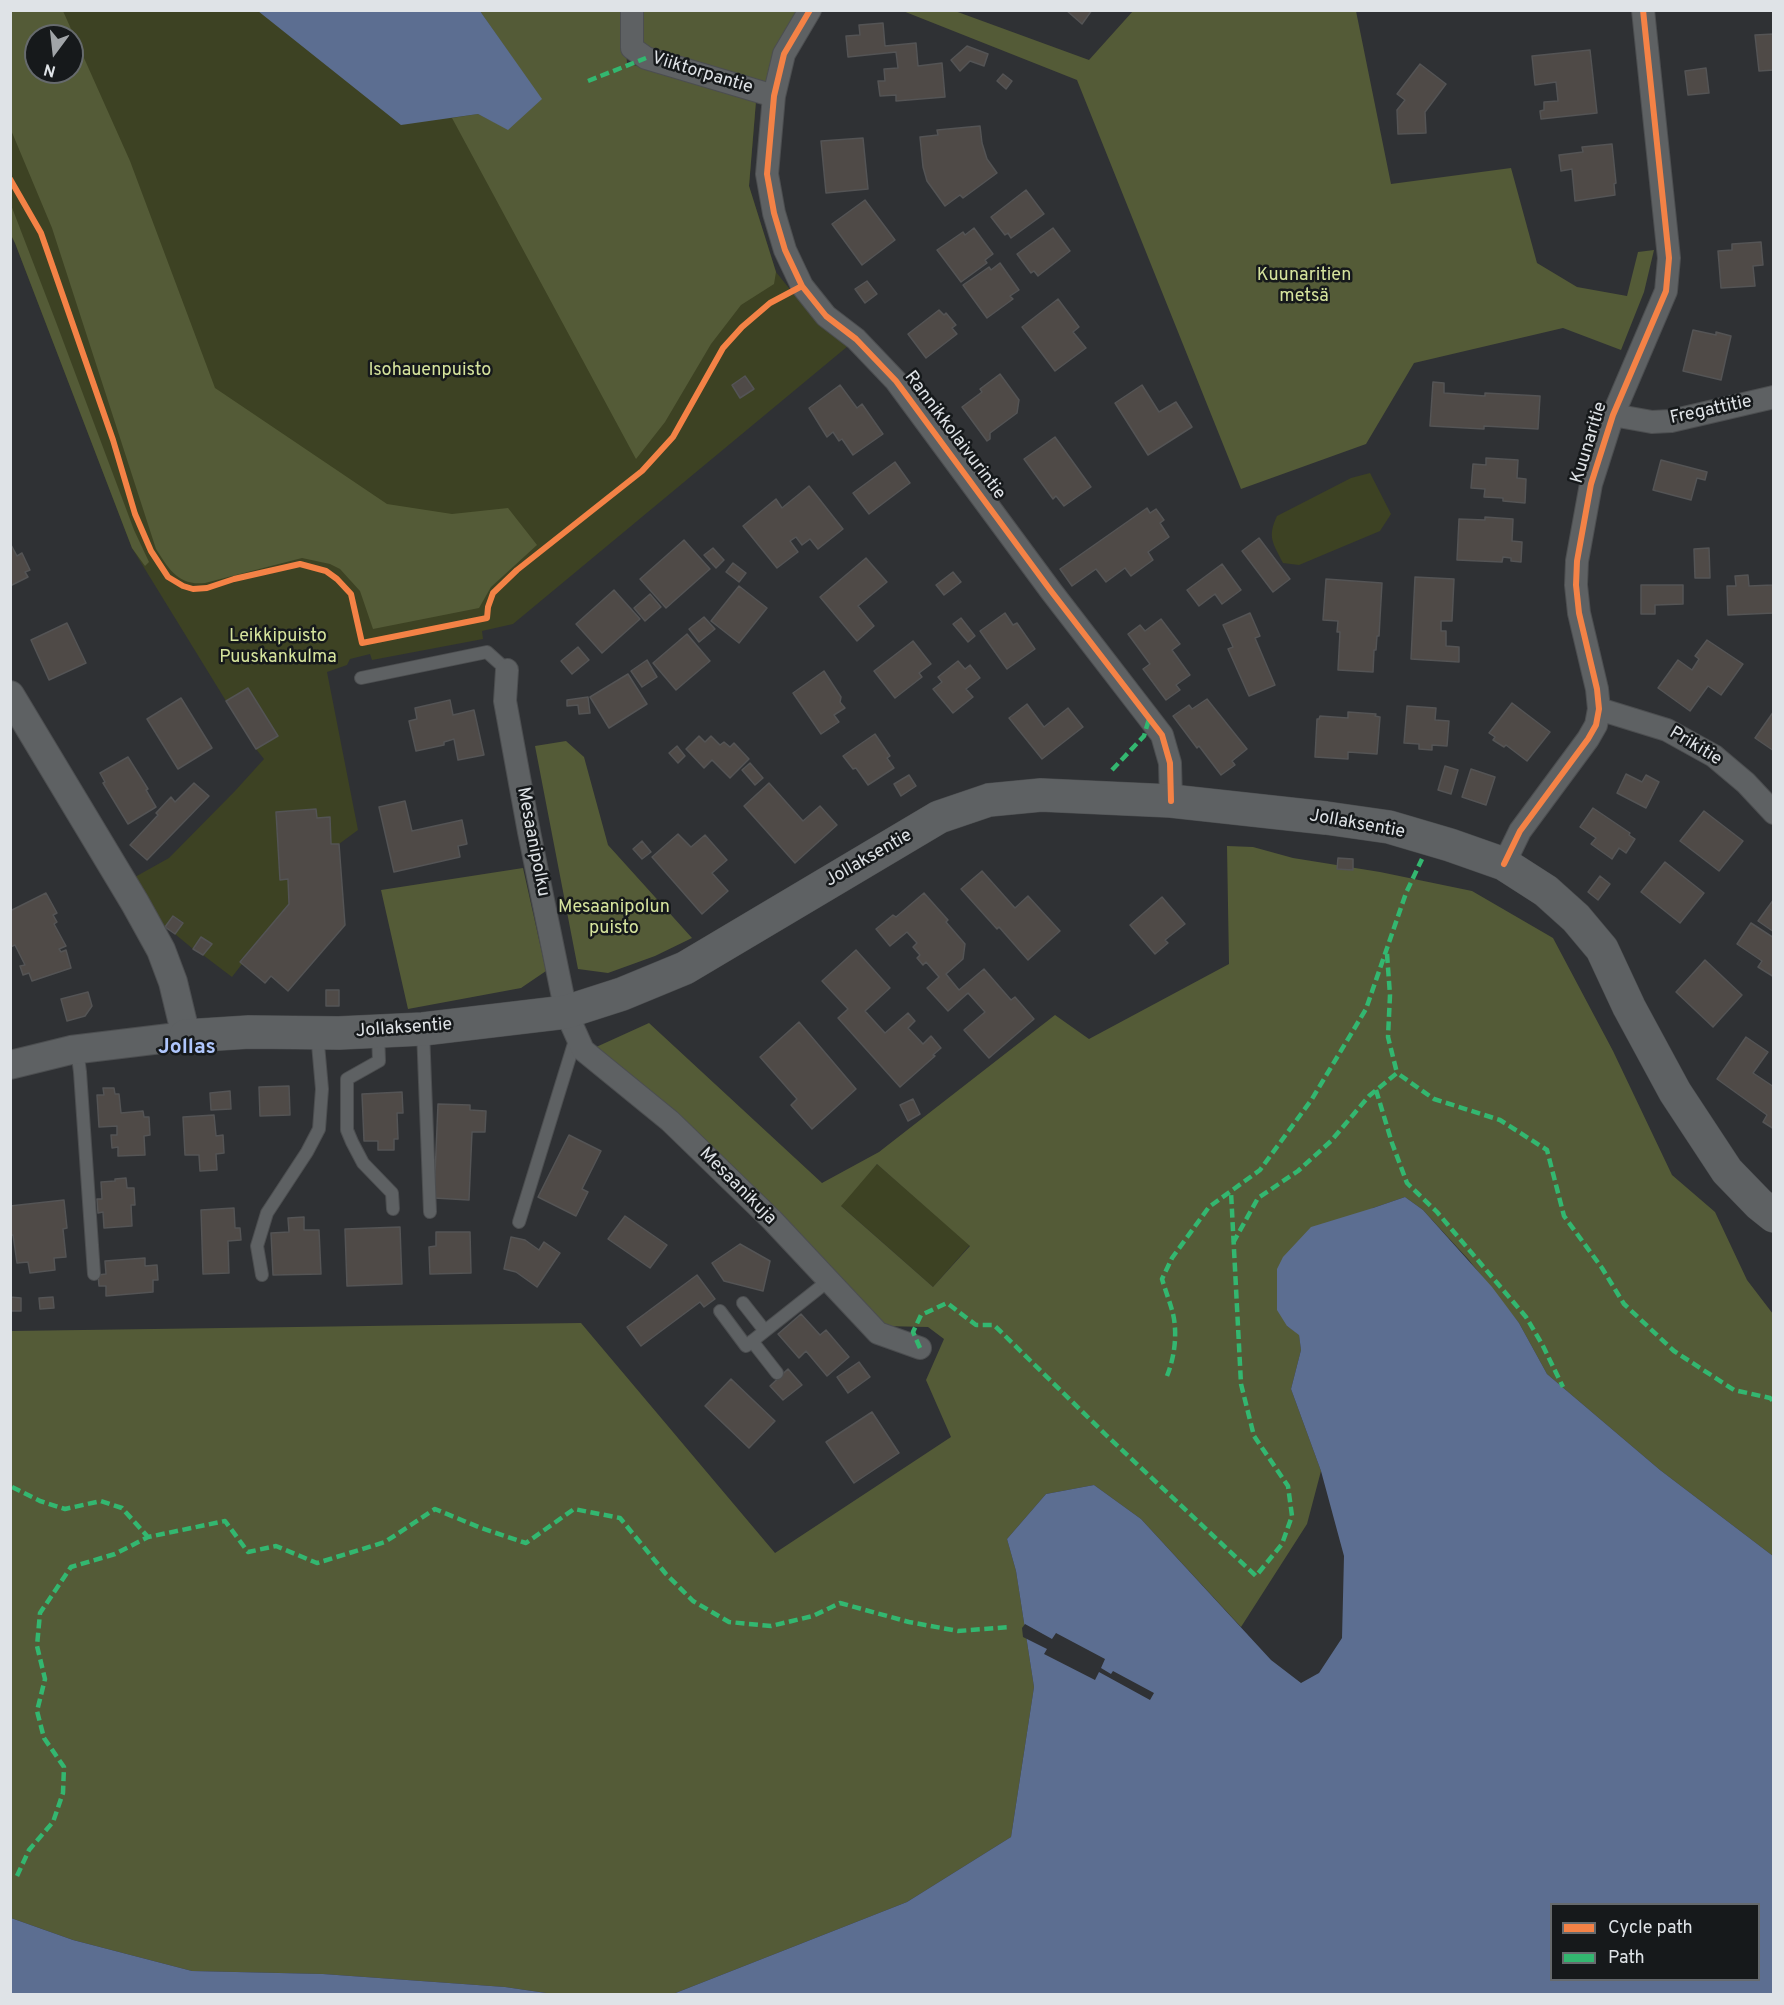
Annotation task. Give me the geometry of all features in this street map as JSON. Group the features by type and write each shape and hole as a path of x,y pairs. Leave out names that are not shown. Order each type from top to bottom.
{"main road":[{"name":"Jollaksentie","path":"186,1036 249,1032 318,1033 571,1024 622,994 686,968 939,817 989,800 1041,795 1171,801 1326,818 1389,827 1450,845 1504,864 1546,891 1576,918 1602,949 1629,1006 1675,1092 1728,1171 1773,1216"}],"street":[{"name":"Viiktorpantie","path":"632,10 632,48 646,58 774,96"},
{"name":"Rannikkolaivurintie","path":"810,10 784,54 774,96 767,174 785,250 802,286 826,315 856,339 896,381 1051,591 1162,735 1170,763 1171,801"},
{"name":"Kuunaritie","path":"1504,864 1520,831 1588,739 1596,725 1599,709 1597,689 1579,613 1576,585 1577,561 1591,484 1613,416 1666,291 1669,258 1642,10"},
{"name":"Fregattitie","path":"1613,416 1652,422 1671,421 1773,398"},
{"name":"Mesaanipolku","path":"507,670 505,701 529,832 571,1024"},
{"path":"10,695 161,951 173,982 186,1036 77,1049 10,1065"},
{"name":"Prikitie","path":"1599,709 1667,730 1714,756 1746,783 1773,813"},
{"name":"Mesaanikuja","path":"571,1024 583,1050 670,1121 772,1220 878,1333 920,1348"}],"lane":[{"path":"361,678 487,652 507,670"},
{"path":"519,1222 571,1024"},
{"path":"423,1029 430,1212"},
{"path":"378,1031 379,1061 347,1079 347,1130 363,1163 392,1193 393,1209"},
{"path":"262,1275 257,1246 267,1213 308,1152 319,1129 322,1089 318,1033"},
{"path":"77,1049 93,1274"},
{"path":"720,1311 746,1346 828,1281"},
{"path":"743,1303 765,1331"},
{"path":"752,1341 777,1373"}],"green space":[{"name":"Isohauenpuisto","path":"10,11 623,11 627,63 756,101 749,186 776,272 809,313 848,346 513,624 482,631 483,639 372,660 370,654 350,659 347,665 327,672 358,830 339,844 331,844 330,818 317,818 316,809 276,812 280,879 288,879 289,904 240,961 242,964 232,977 203,955 211,944 201,937 193,949 175,934 183,922 173,916 165,927 135,877 169,858 264,759 256,749 277,736 231,698 226,701 132,548 11,235"},
{"path":"10,11 63,11 69,24 24,24 24,84 84,84 84,58 130,161 215,388 387,504 452,514 508,508 537,545 491,587 479,608 373,629 360,591 340,569 330,564 302,558 205,583 188,582 181,579 165,563 156,549 52,228 11,130"},
{"path":"480,11 623,11 627,63 756,101 749,186 776,272 774,284 741,305 711,344 665,422 636,459 452,118 478,114 508,129 541,99"},
{"path":"639,11 799,11 765,86 648,50 638,37"},
{"name":"Kuunaritien metsä","path":"903,11 955,11 1089,60 1133,11 1356,11 1391,184 1511,168 1537,263 1577,287 1627,296 1638,252 1654,250 1644,292 1621,350 1563,328 1414,363 1366,444 1241,489 1077,80"},
{"path":"11,205 134,530 149,562 145,566 132,548 11,235"},
{"path":"1370,473 1391,514 1380,531 1299,565 1283,563 1272,540 1272,529 1277,516 1351,478"},
{"name":"Mesaanipolun puisto","path":"566,741 584,757 608,845 692,938 655,956 608,973 578,969 535,746"},
{"path":"1227,846 1253,847 1293,858 1380,872 1472,891 1553,938 1613,1051 1672,1175 1715,1212 1747,1280 1773,1314 1773,1556 1660,1470 1547,1374 1519,1323 1468,1259 1423,1210 1405,1197 1373,1208 1287,1326 1299,1334 1301,1350 1291,1389 1321,1471 1307,1524 1241,1627 1141,1519 1094,1485 1046,1494 1007,1539 1016,1571 1034,1687 1011,1837 907,1902 673,1994 553,1994 505,1987 323,1974 192,1971 73,1940 11,1918 11,1331 581,1323 775,1553 951,1437 926,1380 944,1339 928,1327 882,1326 594,1048 649,1023 822,1183 879,1152 1055,1015 1089,1039 1229,964","holes":["877,1164 970,1246 933,1287 841,1206"]},
{"path":"523,868 546,971 521,988 408,1009 381,890"},
{"path":"877,1164 970,1245 933,1287 840,1205"}],"water":[{"path":"258,11 480,11 542,99 508,130 478,114 401,125"},
{"path":"1405,1197 1423,1210 1492,1287 1519,1323 1547,1374 1660,1470 1773,1556 1773,1994 673,1994 907,1902 1011,1837 1034,1687 1016,1571 1007,1539 1046,1494 1094,1485 1141,1519 1271,1660 1301,1683 1319,1673 1342,1638 1344,1556 1321,1471 1291,1389 1301,1350 1299,1335 1287,1326 1277,1310 1277,1269 1283,1257 1311,1227"},
{"path":"11,1918 73,1940 192,1971 323,1974 505,1987 553,1994 11,1994"}],"pier":[{"path":"1025,1624 1052,1639 1056,1633 1105,1659 1101,1668 1111,1674 1113,1671 1154,1693 1150,1700 1099,1672 1095,1680 1044,1654 1047,1649 1023,1637 1022,1628"}],"building":[{"path":"1066,10 1092,10 1082,24"},
{"path":"883,23 885,46 916,43 918,66 942,63 945,97 896,101 896,95 880,96 878,81 885,81 884,69 898,68 896,52 848,57 846,36 860,35 859,25"},
{"path":"1774,34 1774,70 1759,71 1755,35"},
{"path":"967,46 988,54 984,66 970,61 960,71 951,60"},
{"path":"1590,50 1597,113 1541,119 1540,111 1544,110 1544,102 1558,101 1556,82 1535,85 1532,56"},
{"path":"1420,64 1446,84 1425,112 1426,133 1398,134 1397,110 1405,100 1397,94"},
{"path":"1706,68 1709,93 1688,95 1685,71"},
{"path":"1003,74 1012,81 1006,89 997,81"},
{"path":"980,126 987,159 997,173 963,198 960,195 945,206 927,181 920,137 938,135 937,130"},
{"path":"863,138 868,189 826,193 821,141"},
{"path":"1612,144 1615,195 1575,201 1572,169 1561,171 1559,155 1583,152 1582,147"},
{"path":"1026,190 1044,214 1011,238 1008,233 1005,235 991,217"},
{"path":"865,200 895,240 862,265 832,224"},
{"path":"974,228 993,254 985,260 987,263 961,282 937,250 963,232 965,235"},
{"path":"1053,228 1070,251 1038,276 1034,271 1031,273 1017,254"},
{"path":"1761,242 1763,265 1753,266 1755,286 1721,288 1718,251 1732,250 1732,244"},
{"path":"1000,263 1019,290 1010,296 1013,299 987,318 963,285 989,267 991,270"},
{"path":"867,281 877,294 865,303 855,289"},
{"path":"1058,299 1079,327 1073,332 1086,348 1055,371 1022,327"},
{"path":"939,310 944,315 946,313 956,325 952,328 957,334 926,358 908,334"},
{"path":"1693,330 1731,336 1721,380 1683,371"},
{"path":"1000,374 1019,400 1017,413 990,433 990,439 987,441 962,407"},
{"path":"745,376 754,389 740,398 732,385"},
{"path":"1433,382 1444,383 1444,393 1540,396 1538,429 1430,426"},
{"path":"840,385 857,408 862,404 883,434 853,455 842,439 839,441 833,432 827,437 809,408"},
{"path":"1142,385 1159,412 1176,402 1192,427 1148,455 1115,403"},
{"path":"1055,437 1091,487 1064,506 1056,496 1053,499 1024,459"},
{"path":"1486,458 1518,460 1517,478 1526,479 1525,503 1484,497 1485,489 1471,488 1473,464 1486,465"},
{"path":"1661,460 1707,472 1705,480 1697,478 1691,500 1653,490"},
{"path":"895,462 910,483 869,514 853,493"},
{"path":"809,486 843,529 818,549 810,539 802,545 796,537 790,541 798,552 777,568 743,526 776,499 782,508"},
{"path":"1147,508 1150,513 1156,509 1164,520 1160,523 1169,537 1148,552 1153,560 1131,576 1125,568 1106,582 1096,569 1072,586 1060,569"},
{"path":"1485,517 1513,519 1512,541 1522,542 1521,562 1503,557 1502,562 1457,560 1459,519 1485,520"},
{"path":"1259,538 1290,579 1273,592 1242,551"},
{"path":"684,540 710,569 666,608 640,579"},
{"path":"10,543 17,556 22,553 30,570 25,572 28,577 10,586"},
{"path":"713,548 724,560 716,568 704,555"},
{"path":"1709,548 1710,578 1695,578 1694,549"},
{"path":"866,558 887,582 858,606 874,626 857,641 820,597"},
{"path":"733,563 746,573 739,582 726,572"},
{"path":"1222,564 1241,590 1222,604 1215,594 1199,606 1187,590"},
{"path":"953,572 961,582 944,595 936,585"},
{"path":"1748,575 1749,586 1773,585 1774,575 1774,613 1728,615 1727,586 1736,586 1735,576"},
{"path":"1415,577 1454,579 1452,621 1441,621 1441,631 1446,631 1446,646 1459,647 1459,662 1411,659"},
{"path":"1326,579 1382,583 1379,636 1377,636 1376,650 1374,650 1373,672 1338,670 1340,632 1337,632 1338,621 1323,620"},
{"path":"1641,585 1683,585 1683,604 1655,605 1655,614 1641,614"},
{"path":"739,586 767,608 739,643 711,621"},
{"path":"614,590 640,619 602,653 576,624"},
{"path":"650,594 661,607 645,621 634,608"},
{"path":"1005,613 1013,625 1017,623 1035,649 1007,669 980,631"},
{"path":"1250,613 1260,636 1255,638 1275,685 1249,696 1228,649 1233,647 1223,625"},
{"path":"704,617 715,629 699,642 689,629"},
{"path":"961,618 975,636 968,642 953,624"},
{"path":"1161,619 1180,644 1172,650 1190,675 1176,685 1180,690 1166,700 1143,669 1150,664 1128,634 1140,625 1145,631"},
{"path":"67,623 86,663 49,680 31,640"},
{"path":"687,634 710,661 676,690 653,663"},
{"path":"1707,640 1743,664 1721,695 1708,686 1690,711 1658,688 1678,660 1692,670 1699,659 1695,656"},
{"path":"913,641 931,664 919,673 922,677 895,698 874,671"},
{"path":"578,647 589,660 572,674 561,661"},
{"path":"647,660 657,677 642,687 631,671"},
{"path":"958,661 965,669 970,665 980,678 966,689 973,697 953,713 933,689 942,682 938,677"},
{"path":"824,671 841,697 840,702 845,708 834,715 839,722 821,734 793,693"},
{"path":"628,674 647,704 609,728 590,697"},
{"path":"248,688 278,736 256,749 226,701"},
{"path":"588,697 590,713 579,714 578,705 567,706 567,700"},
{"path":"181,698 212,748 178,769 147,719"},
{"path":"1207,699 1247,749 1232,761 1235,765 1221,775 1173,716 1189,705 1192,709"},
{"path":"450,700 453,715 474,710 484,755 458,760 454,739 444,742 444,745 416,751 409,721 417,719 415,708"},
{"path":"1512,703 1550,732 1527,761 1506,745 1504,747 1493,740 1495,737 1489,733"},
{"path":"1027,704 1044,727 1068,708 1083,727 1042,759 1009,718"},
{"path":"1407,706 1436,708 1435,720 1449,721 1447,746 1432,745 1432,750 1419,749 1419,744 1404,743"},
{"path":"1774,711 1774,751 1755,738"},
{"path":"1348,712 1376,714 1375,716 1380,717 1377,754 1348,752 1348,759 1315,757 1317,719 1320,716 1348,718"},
{"path":"875,734 890,756 887,758 894,768 868,785 856,768 853,769 843,756"},
{"path":"699,736 705,742 711,736 720,745 724,742 730,747 734,743 749,759 730,778 712,760 704,768 686,749"},
{"path":"677,746 685,756 678,763 669,753"},
{"path":"128,757 148,789 146,790 156,807 128,824 103,783 105,782 100,773"},
{"path":"750,763 763,778 755,785 742,770"},
{"path":"1445,766 1458,770 1451,794 1438,790"},
{"path":"1471,769 1495,777 1486,805 1462,797"},
{"path":"1626,774 1642,782 1646,775 1659,782 1646,808 1617,793"},
{"path":"909,775 916,786 901,796 894,784"},
{"path":"194,783 209,796 147,860 130,845 158,815 156,813 171,797 175,802"},
{"path":"769,783 803,821 820,806 837,825 795,863 744,806"},
{"path":"405,801 412,831 462,820 467,844 458,846 460,857 394,872 379,807"},
{"path":"1593,808 1630,833 1629,835 1635,839 1626,853 1619,848 1612,859 1591,844 1596,838 1580,827"},
{"path":"316,809 317,818 330,817 331,844 339,844 345,925 288,991 271,976 265,983 240,962 289,904 288,879 280,880 276,812"},
{"path":"1704,811 1743,841 1719,871 1680,841"},
{"path":"678,834 691,847 705,835 727,860 712,873 728,891 702,914 652,857"},
{"path":"642,841 651,852 642,859 633,849"},
{"path":"1338,858 1353,859 1353,870 1337,869"},
{"path":"1665,862 1704,893 1680,923 1641,892"},
{"path":"982,871 1015,908 1028,896 1060,931 1028,960 961,889"},
{"path":"1600,876 1610,884 1598,900 1588,892"},
{"path":"46,893 57,913 53,915 57,922 54,924 66,946 59,949 61,952 66,950 71,968 32,981 29,973 23,975 20,966 25,965 15,945 10,947 10,911"},
{"path":"924,893 965,944 963,959 946,974 959,990 984,969 1011,1000 1015,997 1034,1019 989,1058 964,1030 985,1012 968,993 948,1011 927,988 939,977 926,962 923,965 917,958 920,955 913,947 917,943 907,932 890,946 876,929 893,915 896,917"},
{"path":"1162,897 1185,924 1165,940 1168,943 1155,954 1130,925"},
{"path":"1774,899 1774,932 1758,921"},
{"path":"173,916 183,923 175,934 165,927"},
{"path":"1751,923 1774,938 1774,977 1758,967 1762,961 1737,944"},
{"path":"201,937 212,944 203,955 193,949"},
{"path":"856,950 890,988 865,1011 885,1033 908,1013 915,1021 908,1028 923,1044 931,1036 941,1048 900,1087 838,1018 848,1009 822,981"},
{"path":"1705,960 1742,995 1713,1027 1676,992"},
{"path":"326,990 339,990 339,1006 326,1006"},
{"path":"88,992 92,1006 85,1016 67,1021 61,999"},
{"path":"799,1022 856,1089 812,1129 791,1105 797,1099 760,1057"},
{"path":"1746,1037 1768,1052 1753,1073 1774,1087 1774,1129 1763,1122 1767,1115 1717,1079"},
{"path":"289,1086 290,1115 260,1116 259,1087"},
{"path":"103,1088 114,1088 115,1094 119,1094 121,1113 143,1111 144,1117 149,1117 150,1135 144,1136 145,1155 118,1156 118,1147 112,1148 111,1135 117,1135 117,1126 99,1127 97,1095 104,1095"},
{"path":"230,1091 231,1109 211,1110 210,1093"},
{"path":"402,1092 403,1113 397,1113 398,1139 394,1139 394,1150 378,1150 378,1141 364,1141 362,1094"},
{"path":"913,1099 920,1114 908,1121 900,1105"},
{"path":"438,1104 470,1105 470,1110 486,1111 485,1132 472,1132 469,1200 434,1198"},
{"path":"214,1115 216,1136 223,1135 224,1153 216,1154 217,1170 200,1171 199,1155 185,1155 183,1117"},
{"path":"569,1135 601,1151 582,1189 588,1192 576,1216 538,1197"},
{"path":"126,1178 127,1188 134,1188 135,1205 131,1205 132,1226 104,1228 103,1212 98,1213 97,1199 102,1199 101,1182"},
{"path":"64,1200 67,1228 63,1229 66,1257 54,1258 55,1270 30,1273 28,1262 17,1263 13,1235 10,1235 10,1206"},
{"path":"234,1208 235,1228 240,1228 241,1240 228,1241 229,1273 203,1274 201,1210"},
{"path":"625,1216 667,1245 650,1268 608,1239"},
{"path":"304,1217 304,1230 319,1230 321,1274 273,1275 271,1233 289,1232 288,1218"},
{"path":"400,1227 402,1284 347,1286 345,1229"},
{"path":"436,1232 470,1232 471,1273 430,1274 429,1247 436,1246"},
{"path":"511,1237 525,1240 539,1250 544,1242 560,1253 537,1287 516,1272 504,1269"},
{"path":"740,1244 770,1261 763,1291 724,1281 712,1263"},
{"path":"145,1258 145,1266 157,1265 158,1280 153,1280 153,1292 106,1296 106,1286 99,1286 98,1275 106,1274 105,1261"},
{"path":"697,1275 715,1299 704,1307 700,1302 641,1346 627,1327"},
{"path":"10,1297 21,1298 21,1311 10,1311"},
{"path":"53,1297 54,1308 40,1309 39,1298"},
{"path":"801,1314 820,1335 826,1330 849,1357 827,1376 806,1351 799,1358 778,1334"},
{"path":"859,1362 870,1377 848,1393 837,1377"},
{"path":"788,1369 802,1385 783,1400 770,1386"},
{"path":"731,1379 775,1421 749,1448 705,1406"},
{"path":"872,1412 899,1453 854,1483 826,1442"}],"marked path":[{"path":"588,81 646,58"},
{"path":"1112,770 1144,736 1149,719"},
{"path":"1167,1376 1174,1352 1175,1326 1162,1279 1172,1258 1209,1207 1260,1170 1312,1099 1366,1009 1406,893 1422,859"},
{"path":"1387,954 1390,995 1388,1037 1397,1073"},
{"path":"1233,1243 1258,1198 1298,1171 1331,1141 1369,1096 1397,1073 1434,1099 1500,1120 1547,1150 1564,1216 1602,1268 1624,1304 1674,1351 1734,1390 1770,1398 1774,1402"},
{"path":"1376,1090 1407,1183 1437,1212 1526,1317 1563,1387"},
{"path":"920,1348 913,1332 921,1315 947,1303 976,1325 994,1325 1106,1435 1256,1576 1282,1544 1292,1516 1288,1486 1254,1436 1241,1384 1231,1192"},
{"path":"12,1487 40,1501 65,1509 101,1501 122,1508 148,1537"},
{"path":"17,1876 29,1850 53,1822 63,1793 64,1767 44,1738 37,1711 45,1679 37,1646 40,1613 71,1567 115,1554 148,1537 225,1521 248,1552 276,1546 317,1563 385,1542 435,1509 526,1543 574,1509 620,1518 666,1574 693,1601 729,1622 771,1626 813,1616 840,1603 909,1622 958,1631 1011,1627"}],"cycle path":[{"path":"810,10 784,54 774,96 767,174 774,213 785,250 802,286 826,316 856,339 896,381 1051,591 1162,735 1170,763 1171,801"},
{"path":"1504,864 1520,831 1588,739 1596,725 1599,709 1597,689 1579,613 1576,585 1577,561 1591,484 1613,415 1666,291 1669,258 1643,10"},
{"path":"10,179 41,233 113,440 135,514 151,551 168,577 193,589 207,588 234,579 300,564 326,571 351,594 362,643 487,618 493,593 517,570 642,471 673,437 723,348 742,327 770,303 802,286"}],"district":[{"name":"Jollas","path":"187,1049"}],"park label":[{"name":"Leikkipuisto Puuskankulma","path":"278,647"}]}
